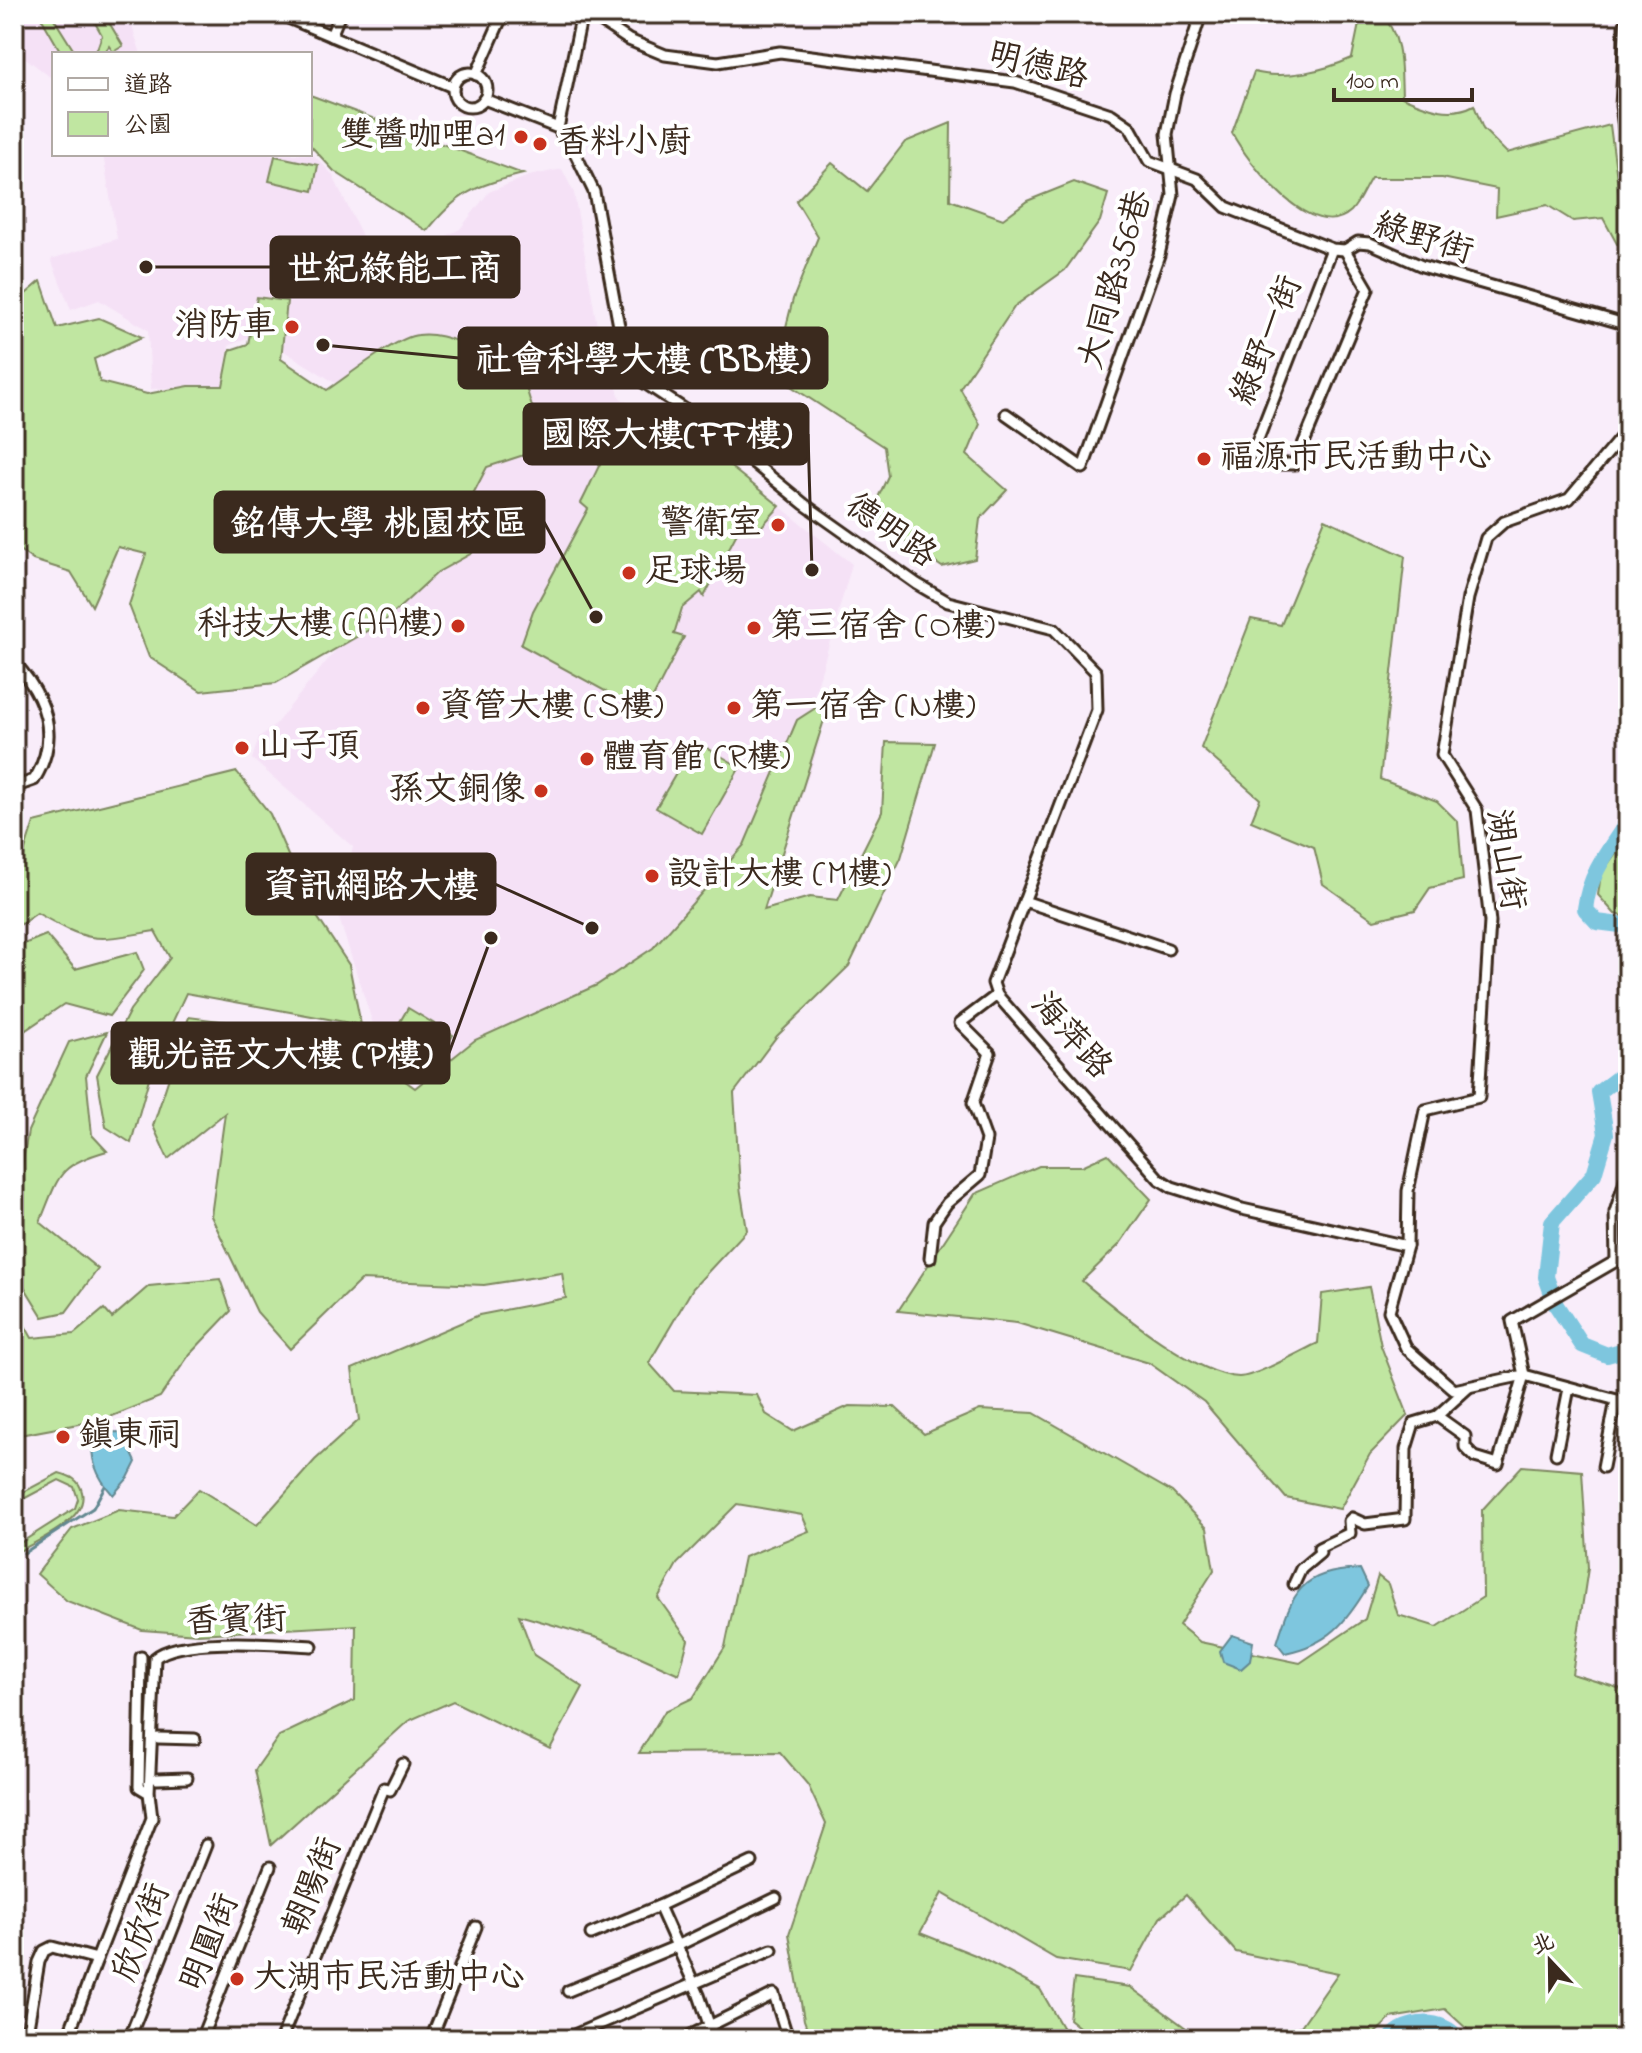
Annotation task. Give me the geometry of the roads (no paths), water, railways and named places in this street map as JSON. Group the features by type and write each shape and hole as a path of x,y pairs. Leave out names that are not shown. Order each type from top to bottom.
{"street":[{"path":"279,14 453,87"},
{"path":"331,36 340,14"},
{"path":"476,75 503,14"},
{"path":"484,99 558,128 582,14"},
{"name":"明德路","path":"590,14 629,40 665,55 718,62 780,52 1015,82 1111,114 1130,127 1149,161 1173,169"},
{"name":"大同路356巷","path":"1006,414 1083,468 1159,255 1173,195 1173,169 1167,134 1175,94 1201,14"},
{"path":"1626,14 1621,106 1628,156"},
{"path":"462,75 476,75 485,83 484,99 475,106 464,106 455,98 453,87 462,75"},
{"name":"德明路","path":"558,128 594,192 624,353 637,378 701,420 804,504 917,584 948,602 1054,629 1096,672"},
{"name":"綠野街","path":"1173,169 1197,179 1226,207 1332,249 1345,250 1358,242 1370,243 1422,266 1628,325"},
{"name":"綠野一街","path":"1332,249 1253,452 1276,464 1295,464 1368,289 1345,250"},
{"name":"湖山街","path":"1407,1246 1408,1191 1425,1110 1479,1097 1490,922 1477,810 1442,755 1468,598 1486,538 1504,522 1569,499 1628,429"},
{"path":"14,662 37,694 49,723 47,759 34,780 14,787"},
{"name":"海萍路","path":"1096,672 1097,710 993,983 997,995 1159,1179 1172,1187 1242,1209 1407,1246"},
{"path":"1024,901 1168,949"},
{"path":"930,1258 934,1222 947,1203 980,1175 986,1139 973,1103 990,1053 960,1023 997,995"},
{"path":"1437,1416 1465,1436 1465,1447 1475,1457 1498,1464 1524,1375 1512,1321 1616,1261 1615,1212 1628,1171"},
{"path":"1407,1246 1389,1311 1396,1332 1406,1348 1445,1386 1454,1390 1524,1375 1628,1403"},
{"path":"1294,1584 1301,1569 1320,1553 1319,1548 1350,1533 1349,1521 1352,1518 1365,1524 1405,1519 1406,1449 1414,1423 1437,1416 1469,1387"},
{"path":"1556,1454 1569,1388"},
{"path":"1603,1467 1616,1400"},
{"name":"香賓街","path":"67,2039 152,1818 149,1793 155,1658 164,1651 228,1642 312,1646"},
{"name":"香賓街","path":"141,1657 139,1787 149,1793"},
{"path":"158,1738 195,1739"},
{"name":"朝陽街","path":"281,2039 364,1832 384,1788 390,1790 403,1764"},
{"path":"157,1779 187,1778"},
{"name":"欣欣街","path":"129,2039 206,1845"},
{"path":"591,1934 752,1862"},
{"name":"明圓街","path":"201,2039 270,1867"},
{"path":"568,1991 677,1946 776,1898"},
{"path":"659,1906 695,1985 714,2039"},
{"path":"431,2039 476,1927"},
{"path":"26,2039 44,1951 63,1948 97,1959"},
{"path":"565,2039 772,1950"},
{"path":"683,2039 774,1994 786,2038"}],"water":[{"path":"122,1432 136,1462 128,1478 113,1495 95,1466 93,1433"},
{"path":"1360,1569 1368,1586 1344,1621 1325,1638 1285,1653 1277,1643 1288,1610 1302,1588 1324,1575"},
{"path":"1232,1635 1253,1642 1250,1661 1241,1669 1223,1662 1220,1651"}],"waterway":[{"path":"1628,821 1595,873 1585,909 1597,922 1628,926"},
{"path":"1628,1070 1599,1092 1606,1134 1594,1174 1552,1222 1546,1277 1556,1305 1582,1345 1607,1355 1628,1349"},
{"path":"24,1553 93,1508 105,1486"},
{"path":"1391,2039 1405,2028 1424,2024 1444,2027 1458,2039"}],"place":[{"name":"雙醬咖哩a1","path":"521,137"},
{"name":"香料小廚","path":"540,144"},
{"name":"世紀綠能工商","path":"146,267"},
{"name":"消防車","path":"292,327"},
{"name":"社會科學大樓 (BB樓)","path":"323,345"},
{"name":"福源市民活動中心","path":"1204,459"},
{"name":"警衛室","path":"778,525"},
{"name":"國際大樓(FF樓)","path":"812,570"},
{"name":"足球場","path":"629,573"},
{"name":"銘傳大學 桃園校區","path":"596,617"},
{"name":"科技大樓 (AA樓)","path":"458,626"},
{"name":"第三宿舍 (O樓)","path":"754,628"},
{"name":"資管大樓 (S樓)","path":"423,708"},
{"name":"第一宿舍 (N樓)","path":"734,708"},
{"name":"山子頂","path":"242,748"},
{"name":"體育館 (R樓)","path":"587,759"},
{"name":"孫文銅像","path":"541,791"},
{"name":"設計大樓 (M樓)","path":"652,876"},
{"name":"資訊網路大樓","path":"592,928"},
{"name":"觀光語文大樓 (P樓)","path":"491,938"},
{"name":"鎮東祠","path":"63,1437"},
{"name":"大湖市民活動中心","path":"237,1979"}]}
